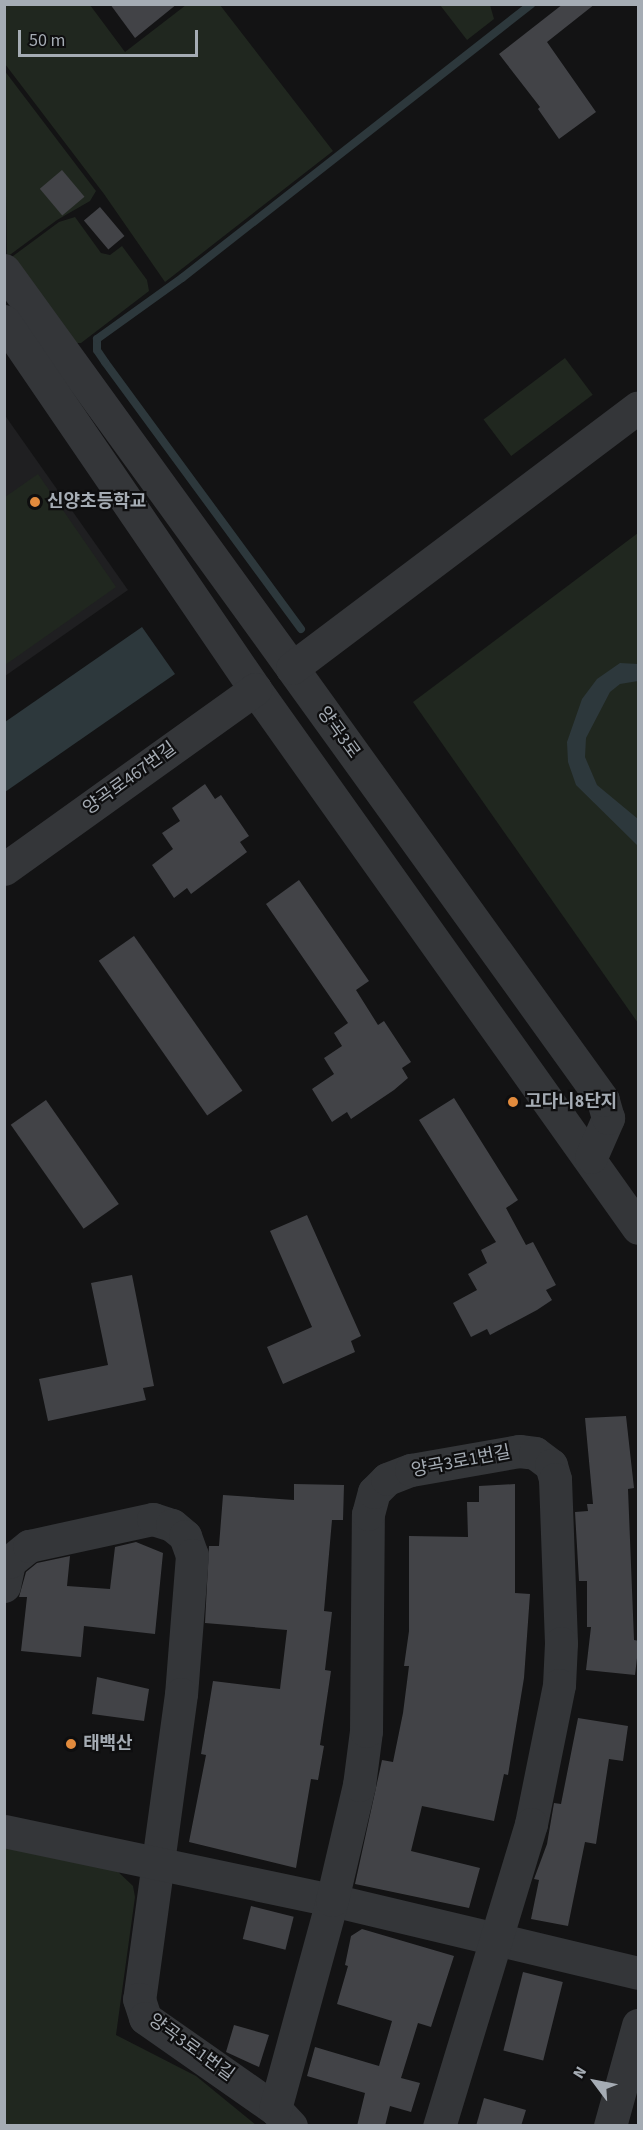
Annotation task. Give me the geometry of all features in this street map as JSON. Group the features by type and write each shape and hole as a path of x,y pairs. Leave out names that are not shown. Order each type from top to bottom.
{"street":[{"name":"양곡3로","path":"4,270 603,1100 608,1118 591,1157"},
{"path":"4,321 255,689 591,1157 639,1228"},
{"path":"292,668 639,407"},
{"name":"양곡로467번길","path":"4,869 255,689"},
{"name":"양곡3로1번길","path":"4,1586 9,1562 29,1546 153,1519 172,1525 185,1536 192,1555 189,1604 139,1999 145,2018 283,2117 359,1785 366,1731 368,1514 374,1492 387,1479 411,1470 519,1451 535,1453 551,1465 555,1479 561,1643 559,1685 531,1824 498,1941 439,2126"},
{"path":"4,1831 332,1900 498,1941 639,1972"},
{"path":"610,2126 639,2025"}],"shaded area":[{"path":"4,5 90,5 125,52 186,5 220,5 333,151 165,282 104,194 5,64"},
{"path":"440,5 490,5 494,19 467,40"},
{"path":"4,70 96,191 90,201 57,220 7,257"},
{"path":"75,217 101,253 110,255 122,246 147,280 149,291 81,343 75,343 9,259 59,222"},
{"path":"565,358 593,395 511,456 484,419"},
{"name":"신양초등학교","path":"4,414 128,590 5,676 4,676"},
{"name":"신양초등학교","path":"38,474 116,587 5,665 5,497"},
{"path":"638,533 638,1023 413,702"},
{"path":"142,627 175,674 5,792 5,722"},
{"path":"620,663 638,664 638,681 620,684 610,692 586,738 585,757 597,785 638,819 638,846 576,785 568,762 567,742 582,699 597,679"},
{"path":"4,1848 113,1867 133,1886 135,1897 116,2035 196,2076 256,2125 5,2125"}],"building":[{"path":"110,4 177,4 135,38"},
{"path":"563,4 595,4 547,42 596,112 559,139 538,109 540,107 499,54"},
{"path":"62,170 84,197 62,215 40,189"},
{"path":"100,207 124,236 108,250 84,220"},
{"path":"205,784 215,799 221,795 249,836 240,842 247,852 191,894 187,888 174,898 152,865 173,849 162,833 180,821 172,808"},
{"path":"299,880 369,981 356,990 378,1025 384,1021 411,1062 402,1068 408,1078 351,1119 347,1112 332,1122 312,1089 334,1074 324,1058 342,1046 334,1033 348,1023 266,904"},
{"path":"134,936 242,1091 207,1115 99,961"},
{"path":"454,1098 518,1200 506,1208 526,1245 533,1242 556,1285 546,1290 552,1300 490,1335 487,1329 471,1337 453,1303 477,1290 468,1274 487,1263 481,1250 496,1242 419,1120"},
{"path":"46,1100 119,1204 84,1229 11,1125"},
{"path":"307,1215 361,1336 351,1341 355,1352 283,1384 267,1347 312,1327 270,1231"},
{"path":"132,1275 154,1386 143,1388 146,1400 48,1421 39,1379 108,1365 91,1283"},
{"path":"626,1416 634,1488 628,1489 634,1640 639,1641 635,1675 586,1670 591,1627 587,1627 587,1581 579,1581 575,1512 588,1511 587,1504 593,1504 585,1418"},
{"path":"294,1484 344,1485 343,1520 332,1520 324,1611 332,1612 325,1670 331,1671 320,1745 324,1746 318,1780 311,1779 296,1868 189,1842 206,1755 201,1754 213,1681 280,1689 287,1630 205,1623 209,1546 219,1546 223,1495 294,1500"},
{"path":"515,1484 515,1593 530,1594 524,1678 508,1775 504,1774 494,1821 422,1806 411,1851 480,1868 469,1908 355,1884 382,1760 393,1762 403,1713 409,1666 404,1666 409,1631 409,1536 468,1537 467,1502 479,1502 479,1486"},
{"path":"136,1542 163,1553 155,1634 84,1626 81,1657 21,1651 27,1597 19,1597 26,1572 37,1563 70,1556 67,1586 110,1589 115,1547"},
{"path":"97,1677 149,1689 144,1721 92,1714"},
{"path":"578,1718 628,1726 623,1761 609,1759 596,1844 585,1842 568,1926 531,1919 539,1880 534,1879 547,1844 554,1803 561,1804"},
{"path":"251,1906 294,1917 285,1950 243,1939"},
{"path":"362,1929 454,1956 431,2027 418,2023 401,2078 420,2083 411,2112 390,2106 385,2126 357,2126 365,2093 307,2076 315,2047 379,2066 392,2021 337,2004 348,1966 345,1965 351,1936"},
{"path":"523,1972 563,1982 543,2061 503,2051"},
{"path":"234,2025 269,2035 259,2067 226,2052"},
{"path":"484,2098 526,2110 521,2126 476,2126"}],"waterway":[{"path":"301,629 105,362 97,350 97,339 182,278 531,4"}],"place":[{"name":"신양초등학교","path":"35,502"},
{"name":"고다니8단지","path":"513,1102"},
{"name":"태백산","path":"71,1744"}]}
